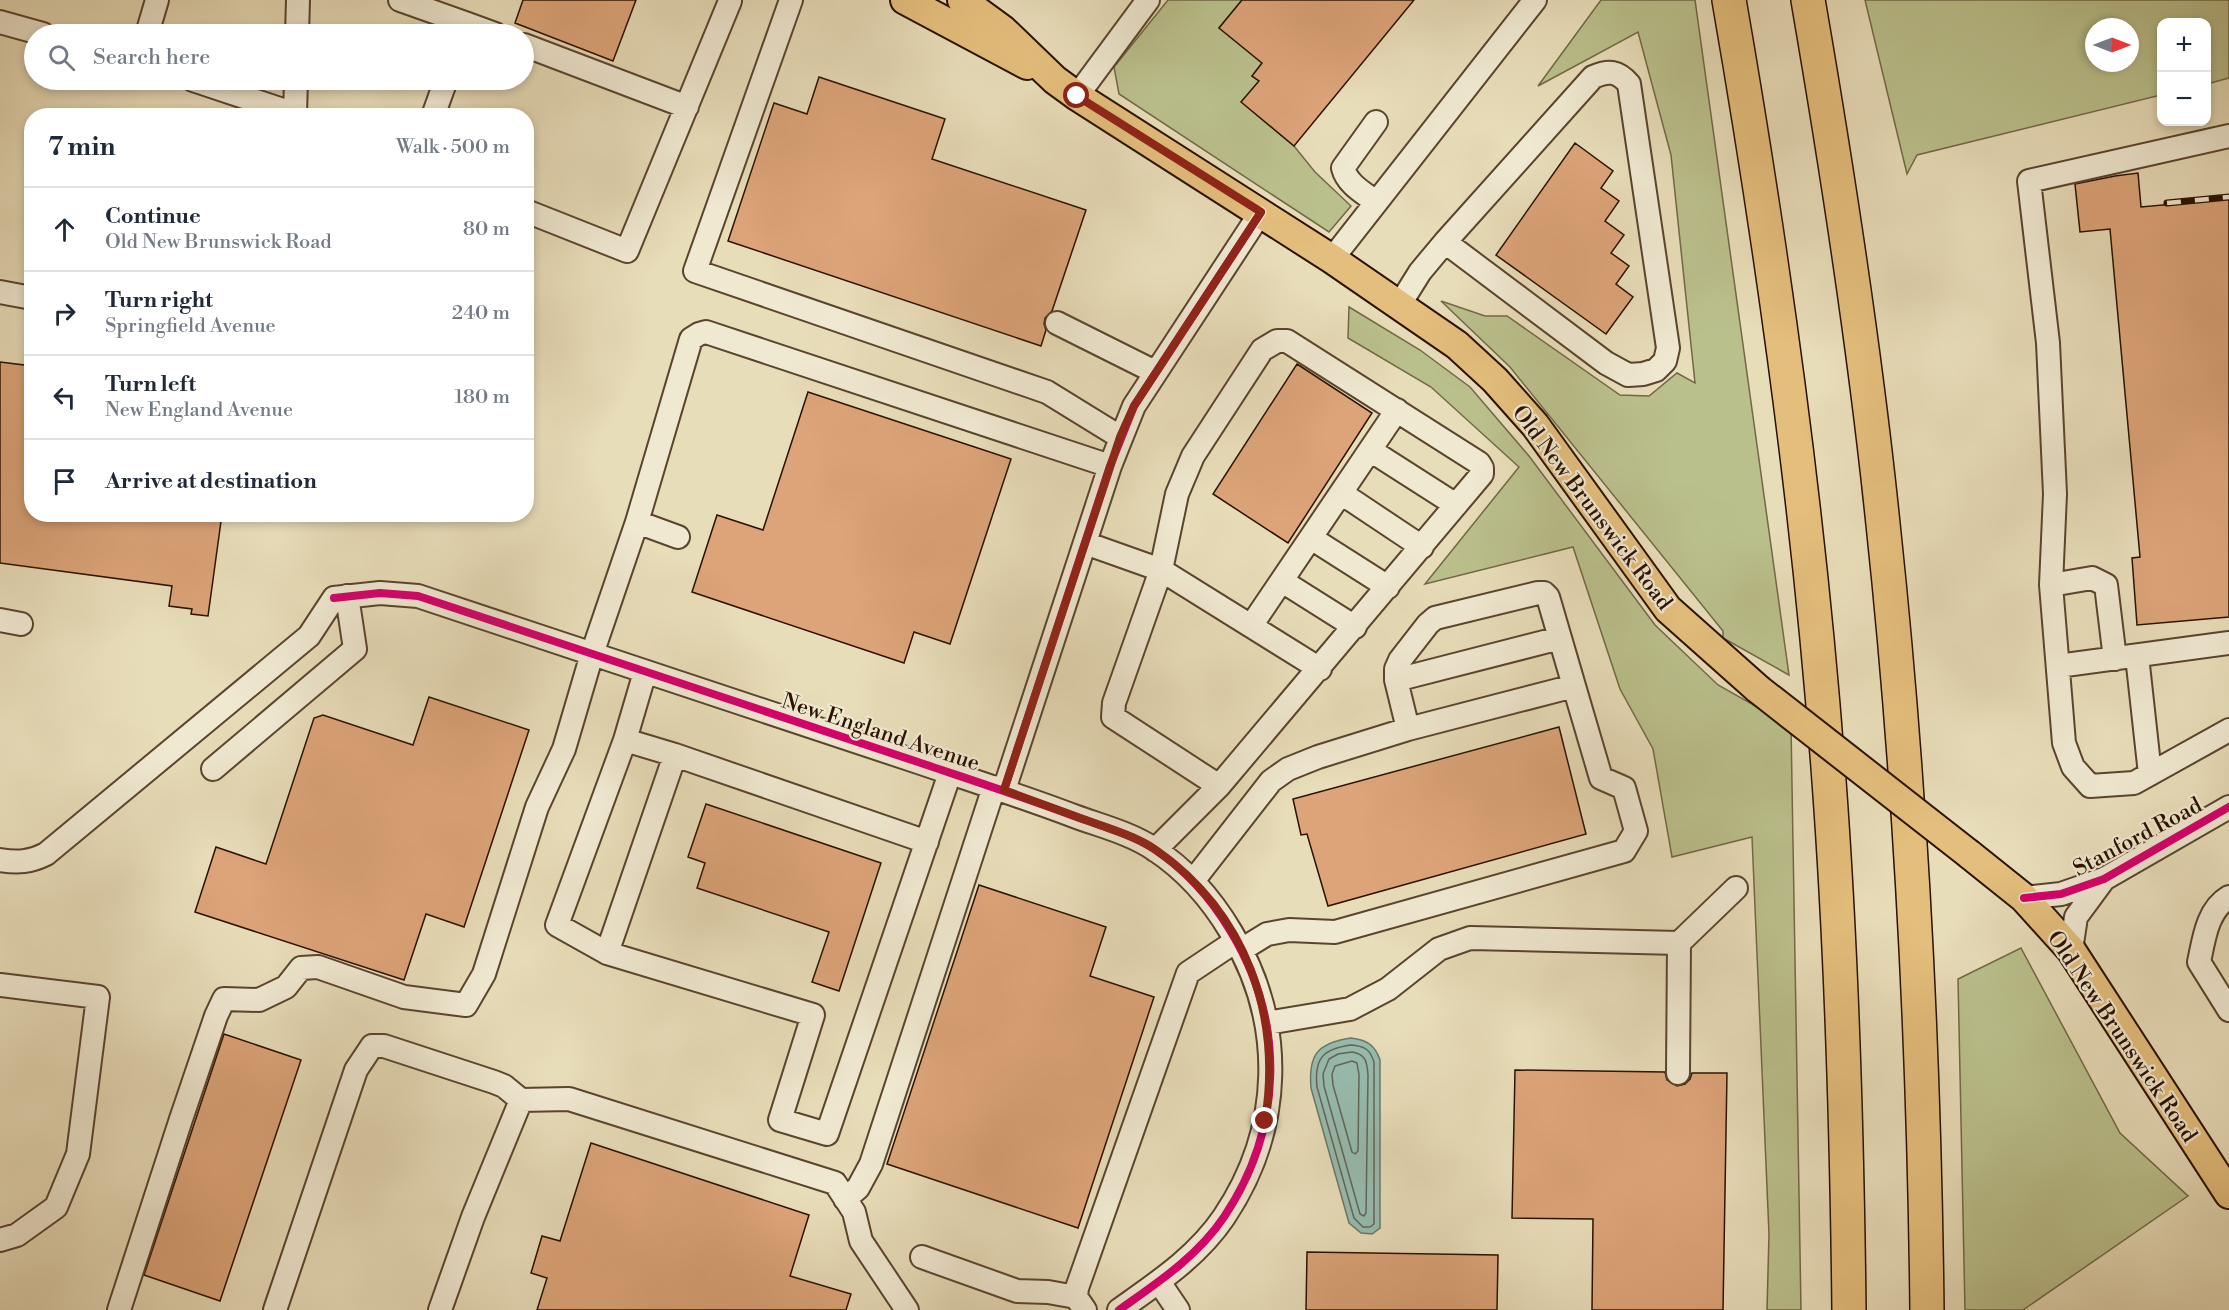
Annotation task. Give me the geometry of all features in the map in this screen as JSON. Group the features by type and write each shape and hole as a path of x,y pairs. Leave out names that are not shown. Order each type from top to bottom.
{"highway":[{"path":"1729,0 1773,269 1813,597 1829,782 1839,962 1845,1100 1849,1310"},
{"path":"1808,0 1850,260 1883,523 1896,652 1918,968 1926,1161 1927,1310"}],"main road":[{"name":"Old New Brunswick Road","path":"905,0 1066,88 1261,212 1400,304 1457,345 1495,380 1535,425 1668,609 1758,689 2024,898 2070,950 2229,1194"},
{"name":"Old New Brunswick Road","path":"962,0 1003,30 1066,88"}],"street":[{"path":"150,24 157,0"},
{"path":"297,24 298,0"},
{"path":"400,0 452,24"},
{"path":"534,214 627,251 730,0"},
{"path":"791,0 695,271 1047,392 1120,437"},
{"path":"1066,88 1148,0"},
{"path":"1332,259 1535,0"},
{"path":"0,22 24,29"},
{"path":"534,49 687,107"},
{"path":"1400,304 1420,272 1445,242 1593,77 1611,71 1621,75 1629,84 1668,348 1665,361 1656,370 1628,375 1606,363 1445,242"},
{"path":"223,90 277,108"},
{"path":"295,108 296,90"},
{"path":"436,108 442,90"},
{"path":"1376,122 1343,168 1345,176 1352,184 1376,202"},
{"path":"2229,136 2029,180 2048,343 2055,494 2051,585 2064,743 2073,767 2090,786 2134,783 2229,730"},
{"path":"845,1199 858,1188 871,1164 1120,437 1134,406 1155,372 1261,212"},
{"path":"0,292 24,296"},
{"path":"1057,323 1155,372"},
{"path":"119,1310 188,1096 224,999 259,1000 286,987 301,968 318,967 404,997 466,1005 484,974 537,807 564,749 592,654 637,522 691,339 706,332 1110,466"},
{"path":"1155,850 1219,786 1320,669 1482,474 1479,463 1287,340 1277,340 1262,350 1192,456 1178,494 1161,570 1114,703 1113,717 1219,786"},
{"path":"1251,627 1397,411"},
{"path":"1370,450 1456,505"},
{"path":"1341,493 1422,547"},
{"path":"637,522 678,537"},
{"path":"1311,538 1388,587"},
{"path":"1085,543 1161,570 1320,669"},
{"path":"2051,585 2092,578 2106,585 2126,657 2150,774"},
{"path":"1282,581 1355,627"},
{"name":"New England Avenue","path":"340,597 380,593 418,596 999,788 1131,836 1155,850 1193,881 1211,901 1239,945 1255,978 1267,1023 1270,1045 1270,1082 1265,1121 1257,1151 1223,1217 1194,1252 1159,1282 1119,1310"},
{"path":"1081,1304 1077,1288 1188,973 1239,945 1267,934 1289,930 1335,932 1624,851 1636,831 1624,788 1601,778 1548,597 1544,593 1435,618 1428,624 1400,660 1396,669 1396,680 1408,729"},
{"path":"213,769 355,649 340,597"},
{"path":"0,860 19,863 33,861 55,847 309,636 340,597"},
{"path":"1396,680 1560,638"},
{"path":"2058,666 2229,643"},
{"path":"645,672 625,740 557,925 607,953 813,1015 780,1120 827,1134 950,773"},
{"path":"1193,881 1271,781 1288,769 1318,757 1408,729 1574,686"},
{"path":"625,740 927,842"},
{"path":"607,953 675,755"},
{"name":"Stanford Road","path":"2024,898 2061,894 2104,879 2229,807"},
{"name":"Stanford Road","path":"2070,950 2076,916 2104,879"},
{"path":"1267,1023 1350,1009 1388,989 1439,950 1470,938 1679,943 1736,888"},
{"path":"2229,897 2222,901 2206,928 2199,962 2229,1010"},
{"path":"1678,1073 1679,943"},
{"path":"0,985 98,997 78,1154 56,1207 17,1234 0,1240"},
{"path":"275,1310 356,1070 372,1046 384,1046 494,1082 504,1086 521,1100 569,1099 834,1183 854,1212 861,1241 907,1310"},
{"path":"440,1310 473,1217 521,1100"},
{"path":"922,1257 1017,1291 1048,1292 1081,1304"},
{"path":"1159,1282 1178,1310"}],"green space":[{"path":"1168,0 1242,0 1219,28 1262,63 1252,76 1259,81 1242,102 1294,146 1315,172 1351,206 1329,232 1119,94 1114,67"},
{"path":"1601,0 1695,0 1789,675 1723,638 1723,631 1510,367 1441,301 1485,316 1507,316 1620,395 1649,396 1677,373 1695,383 1671,155 1638,32 1538,86"},
{"path":"1865,0 2229,0 2229,78 2211,83 2211,18 2157,18 2157,96 1917,155 1907,174"},
{"path":"1349,307 1420,350 1470,387 1529,456 1655,625 1718,685 1791,726 1801,1310 1767,1310 1769,1234 1752,837 1672,857 1653,749 1620,689 1573,547 1425,584 1519,467 1431,387 1348,338"},
{"path":"2021,948 2120,1133 2188,1196 2023,1310 1965,1310 1958,979"}],"water":[{"path":"1351,1038 1370,1044 1380,1060 1380,1228 1372,1234 1361,1233 1349,1223 1311,1088 1311,1067 1318,1052 1330,1043"}],"building":[{"path":"523,0 636,0 613,61 534,30 534,24 515,23"},
{"path":"1242,0 1414,0 1294,146 1241,102 1259,81 1252,76 1262,63 1219,28"},
{"path":"819,77 945,119 932,159 1086,210 1052,311 1045,318 1046,330 1041,346 728,241 774,103 807,114"},
{"path":"1575,143 1613,171 1601,188 1619,201 1605,221 1624,235 1611,253 1629,266 1616,284 1633,297 1606,334 1496,255"},
{"path":"2138,173 2141,207 2229,199 2229,617 2137,625 2132,558 2140,557 2110,229 2080,232 2075,184"},
{"path":"0,362 24,365 24,522 221,522 208,616 191,614 192,609 169,606 172,586 0,563"},
{"path":"1297,364 1372,413 1288,543 1213,494"},
{"path":"808,392 1011,459 950,644 914,632 904,663 692,592 717,515 763,530"},
{"path":"429,697 529,730 464,927 426,914 404,980 195,912 216,847 266,864 314,718 323,715 413,745"},
{"path":"1559,727 1586,834 1328,906 1307,834 1301,835 1293,799"},
{"path":"706,804 881,863 839,991 812,982 829,932 697,888 705,863 688,857"},
{"path":"979,885 1106,927 1090,976 1154,997 1078,1228 887,1164"},
{"path":"224,1034 301,1060 220,1301 144,1275"},
{"path":"1515,1070 1665,1072 1667,1080 1677,1086 1685,1084 1692,1073 1727,1073 1723,1310 1592,1310 1593,1219 1512,1218"},
{"path":"591,1143 809,1215 790,1276 851,1294 846,1310 537,1310 547,1278 531,1273 542,1236 560,1241"},
{"path":"1307,1252 1498,1255 1497,1310 1306,1310"}],"railway":[{"path":"2167,203 2229,197"}],"cycle path":[{"path":"1004,790 1110,466 1134,406 1261,212"},
{"path":"334,598 380,593 418,596 1115,830 1145,843 1177,866 1215,908 1231,932 1249,967 1261,1003 1269,1039 1270,1076 1267,1112 1258,1148 1243,1183 1224,1217 1202,1245 1189,1257 1119,1310"},
{"path":"2024,898 2061,894 2104,879 2229,807"}],"route":[{"path":"1077,96 1261,212 1155,372 1134,406 1120,437 1004,790 1131,836 1155,850 1193,881 1211,901 1227,924 1255,978 1264,1011 1271,1063 1269,1101 1265,1121"}]}
